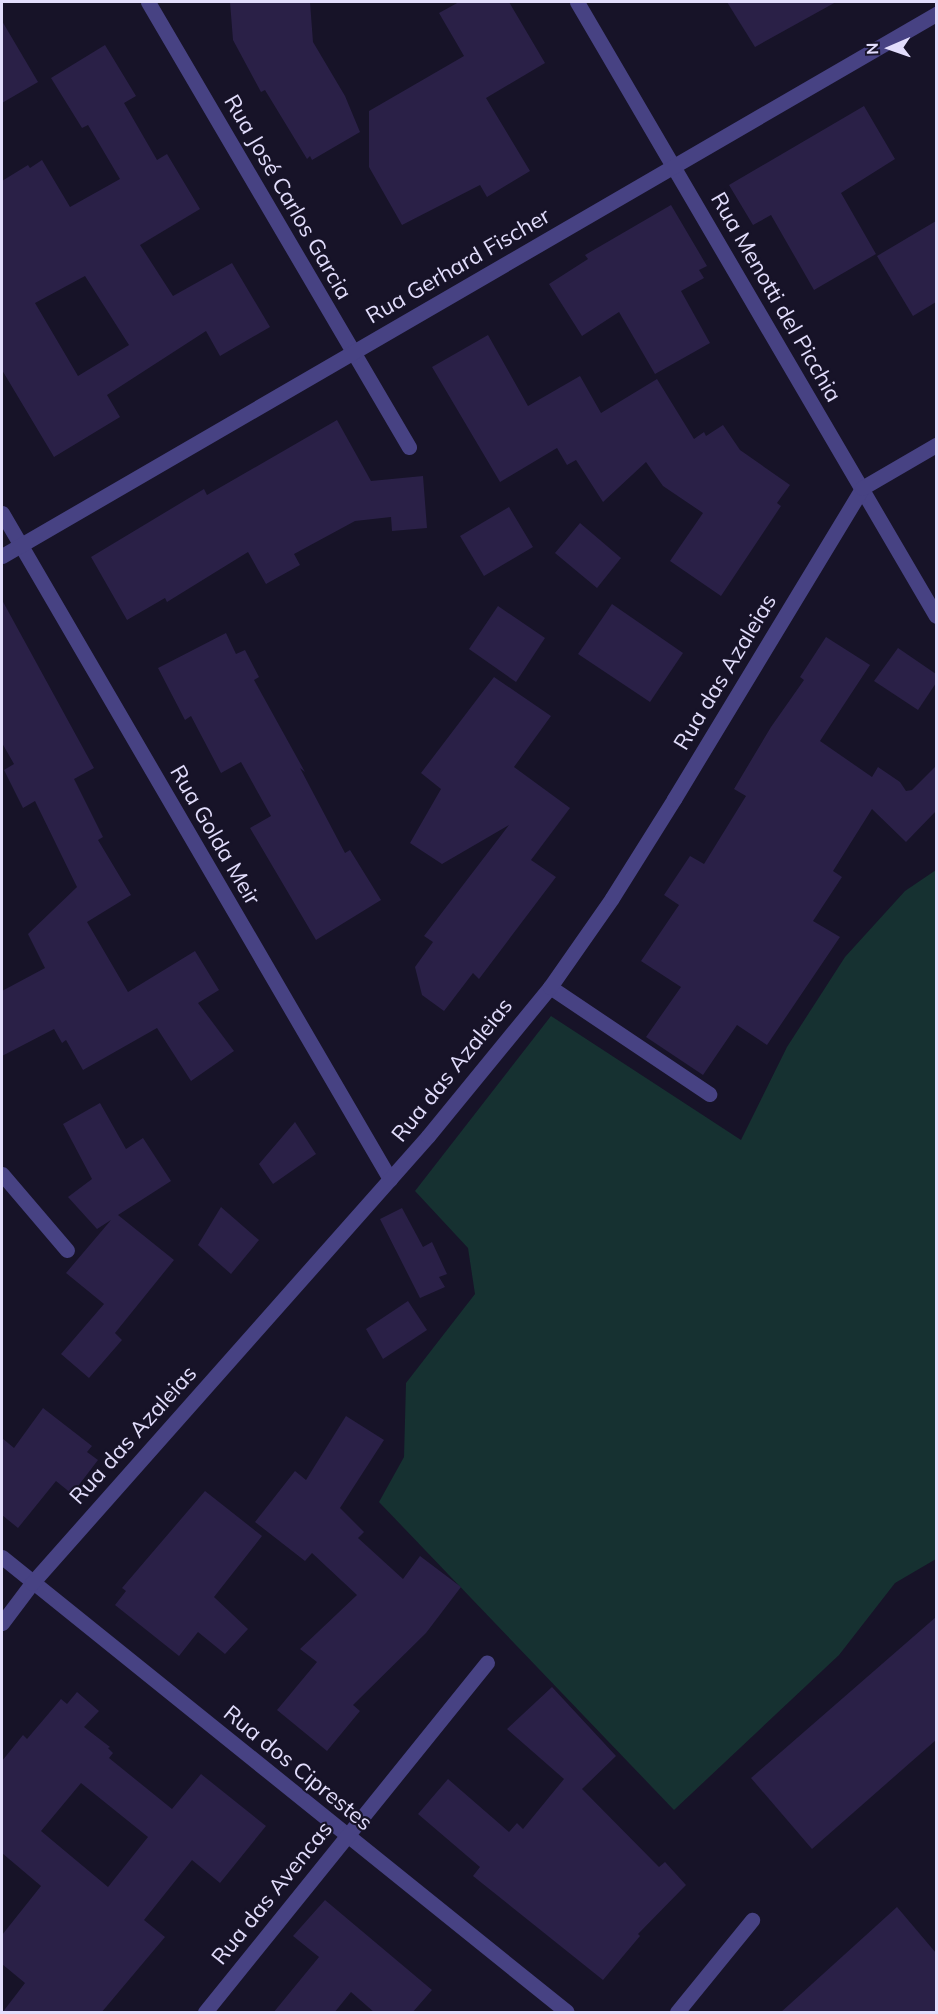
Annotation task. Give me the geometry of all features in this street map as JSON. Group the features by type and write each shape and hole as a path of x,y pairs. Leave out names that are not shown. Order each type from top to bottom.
{"street":[{"name":"Rua José Carlos Garcia","path":"148,2 409,447"},
{"name":"Rua Menotti del Picchia","path":"578,2 936,616"},
{"name":"Rua Gerhard Fischer","path":"2,556 936,14"},
{"path":"862,489 936,445"},
{"name":"Rua das Azaleias","path":"2,1623 33,1583 390,1179 549,987 612,898 674,800 862,489"},
{"name":"Rua Golda Meir","path":"2,513 390,1179"},
{"path":"549,987 709,1094"},
{"path":"2,1174 67,1250"},
{"name":"Rua dos Ciprestes","path":"2,1557 567,2013"},
{"name":"Rua das Avencas","path":"205,2013 488,1662"},
{"path":"677,2013 752,1920"}],"green space":[{"path":"936,870 936,1559 895,1583 839,1655 674,1810 379,1502 404,1457 406,1383 475,1294 468,1248 415,1191 551,1016 741,1140 787,1047 845,957 905,891"}],"building":[{"path":"230,2 310,2 313,42 345,96 360,132 312,160 310,156 307,159 265,90 261,92 233,40"},
{"path":"459,2 509,2 545,63 486,98 530,171 487,197 480,185 402,225 369,167 369,111 464,56 439,13"},
{"path":"727,2 836,2 755,47"},
{"path":"2,21 38,82 2,103"},
{"path":"105,45 136,96 124,103 157,160 167,154 200,209 140,245 173,296 232,263 270,327 220,356 206,331 107,395 120,417 54,457 2,370 2,181 28,165 30,168 42,160 70,207 120,179 88,125 82,128 51,78","holes":["85,276 129,345 78,376 35,303"]},
{"path":"864,106 895,159 841,193 876,254 814,290 771,215 753,225 729,185"},
{"path":"671,205 707,266 699,270 704,278 681,291 710,343 655,374 619,312 582,336 549,284 588,259 585,255"},
{"path":"936,221 936,302 913,316 877,256"},
{"path":"488,335 528,406 580,376 601,413 657,379 694,439 704,432 706,436 723,425 740,450 790,485 777,503 781,506 721,596 670,561 703,513 663,486 646,462 603,502 576,460 567,465 557,448 500,482 432,367"},
{"path":"337,420 371,481 423,476 427,528 392,531 391,517 355,521 294,554 300,565 266,584 248,552 167,602 165,598 127,620 91,557 204,489 207,495"},
{"path":"509,507 533,547 484,576 460,536"},
{"path":"580,523 621,558 597,588 555,553"},
{"path":"2,600 94,768 74,779 103,837 98,840 131,895 87,922 128,992 195,951 219,990 198,1003 234,1051 191,1081 157,1028 83,1070 66,1040 62,1043 54,1029 2,1056 2,991 45,968 28,934 77,887 35,801 23,808 4,770 14,764 2,743"},
{"path":"612,604 683,653 650,702 578,654"},
{"path":"498,606 545,638 516,682 469,649"},
{"path":"226,633 236,654 245,650 259,677 254,680 305,772 300,768 345,853 350,850 381,900 316,940 250,828 271,816 241,762 221,773 191,716 185,720 158,668"},
{"path":"826,637 870,665 820,741 872,777 878,767 900,782 906,791 912,790 936,766 936,811 906,842 872,809 833,871 842,877 813,921 840,937 767,1045 737,1025 703,1075 646,1037 681,987 641,961 679,905 664,895 690,856 704,864 746,796 734,789 771,727 804,680 800,677"},
{"path":"898,648 936,674 936,683 918,710 874,681"},
{"path":"494,677 551,716 514,767 570,808 531,860 556,877 479,979 473,973 444,1011 422,995 415,967 433,942 424,936 509,825 442,864 410,843 441,789 421,773"},
{"path":"100,1103 126,1149 143,1138 171,1181 118,1215 174,1260 115,1333 122,1340 89,1378 61,1354 104,1304 66,1273 111,1220 97,1229 68,1197 92,1179 63,1124"},
{"path":"295,1122 316,1154 273,1184 259,1164"},
{"path":"221,1207 259,1240 231,1274 198,1245"},
{"path":"402,1208 423,1247 432,1242 447,1274 439,1277 445,1287 420,1298 380,1219"},
{"path":"408,1301 427,1330 383,1359 366,1329"},
{"path":"43,1408 92,1446 87,1452 98,1460 72,1494 56,1481 18,1528 2,1515 2,1438 14,1448"},
{"path":"346,1416 384,1440 340,1508 364,1532 358,1538 403,1579 420,1556 461,1587 426,1633 353,1705 360,1711 327,1751 277,1710 317,1662 300,1649 357,1595 312,1553 305,1561 255,1522 295,1471 306,1480"},
{"path":"205,1491 262,1536 214,1597 248,1629 225,1654 198,1632 179,1656 115,1605 126,1591 122,1588"},
{"path":"936,1617 936,1740 812,1849 751,1778"},
{"path":"552,1687 616,1756 582,1789 659,1867 665,1862 686,1885 638,1934 640,1936 603,1980 473,1876 480,1867 418,1814 448,1779 509,1832 517,1823 523,1829 564,1779 507,1729"},
{"path":"77,1692 99,1711 84,1727 110,1747 108,1748 113,1753 109,1758 172,1809 201,1774 266,1826 220,1883 192,1860 144,1920 165,1937 101,2013 2,2013 25,1983 2,1964 2,1935 41,1886 2,1853 2,1761 23,1735 27,1739 61,1699 67,1704","holes":["81,1783 148,1837 108,1887 41,1831"]},
{"path":"325,1900 432,1990 412,2013 375,2013 351,1992 334,2013 273,2013 319,1957 293,1936"},
{"path":"897,1907 936,1953 936,2013 780,2013"}]}
